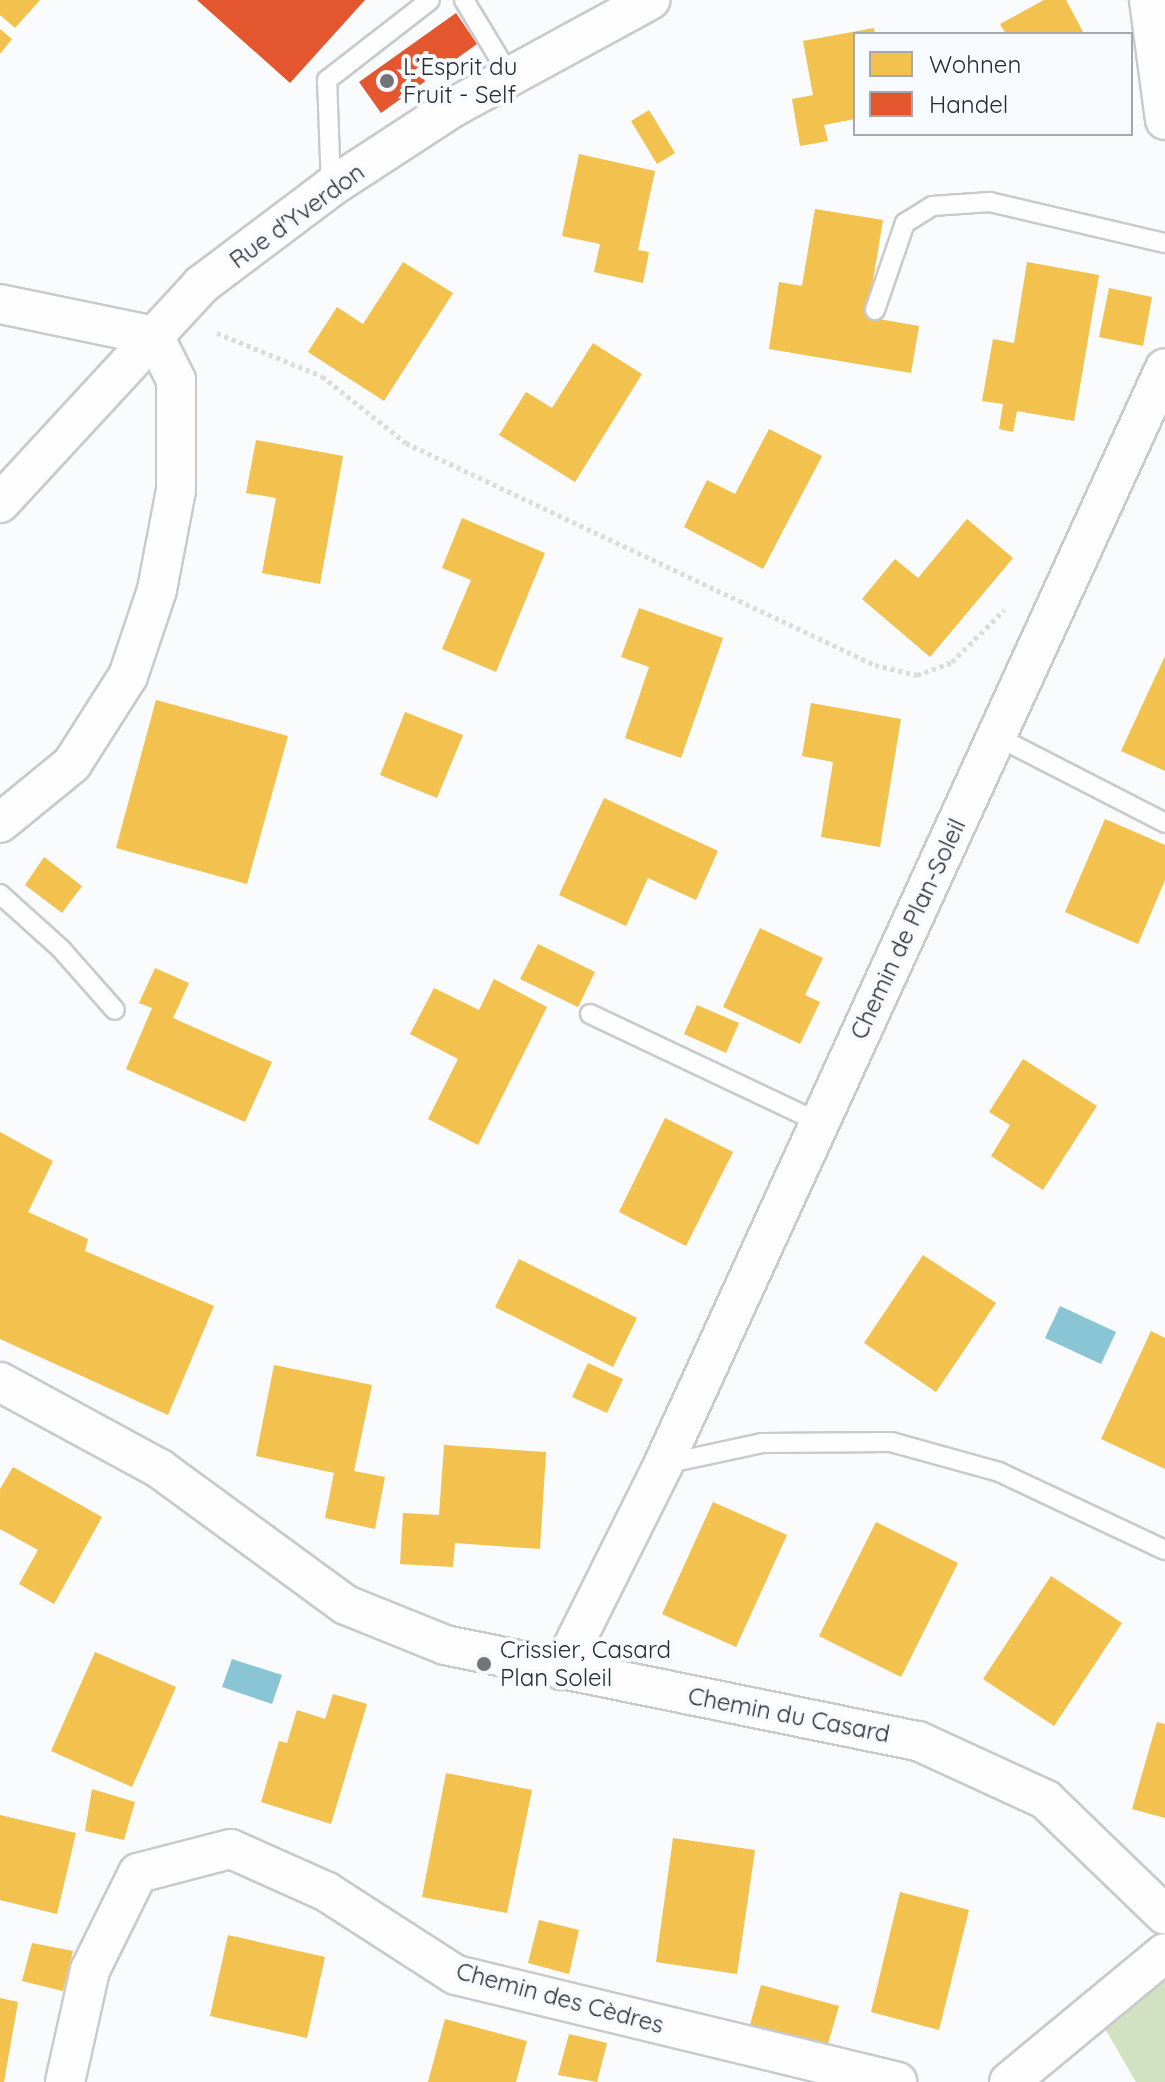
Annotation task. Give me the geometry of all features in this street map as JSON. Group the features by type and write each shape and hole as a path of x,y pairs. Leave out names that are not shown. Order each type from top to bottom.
{"street":[{"name":"Rue d'Yverdon","path":"0,503 201,285 331,187 508,73 650,0"},
{"path":"1149,0 1164,98"},
{"path":"0,304 154,336 176,380 176,490 157,590 128,676 72,764 0,823"},
{"name":"Chemin de Plan-Soleil","path":"561,1670 663,1465 1165,368"},
{"name":"Chemin du Casard","path":"0,1382 160,1469 346,1605 445,1645 918,1741 1046,1800 1165,1915"},
{"name":"Chemin des Cèdres","path":"65,2082 90,1970 138,1873 231,1849 327,1892 456,1975 897,2082"},
{"path":"1009,2082 1165,1953"}],"lane":[{"path":"331,187 327,80 430,0"},
{"path":"464,0 508,73"},
{"path":"875,310 905,223 932,206 990,202 1165,243"},
{"path":"998,737 1165,823"},
{"path":"0,894 61,949 115,1010"},
{"path":"590,1014 818,1122"},
{"path":"663,1465 762,1443 891,1442 999,1472 1165,1550"}],"path":[{"path":"213,332 322,376 406,443 875,665 917,675 952,662 1034,585 1063,592"}],"green space":[{"path":"1165,1975 1165,2082 1136,2082 1104,2027"}],"water":[{"path":"1060,1306 1116,1332 1101,1364 1045,1338"},
{"path":"232,1659 282,1675 272,1704 222,1687"}],"building: Wohnen":[{"path":"0,0 40,0 15,28 0,15"},
{"path":"1044,0 1066,0 1083,32 1005,32 1000,24"},
{"path":"874,28 875,32 853,32 853,119 824,125 828,141 800,146 792,99 813,95 803,41"},
{"path":"0,29 12,39 0,54"},
{"path":"649,110 675,153 657,164 631,121"},
{"path":"579,154 655,171 638,250 649,252 643,283 594,272 600,244 562,236"},
{"path":"815,209 883,220 867,317 919,326 911,373 769,349 779,282 802,286"},
{"path":"403,262 453,293 384,401 308,352 337,307 363,324"},
{"path":"1027,262 1099,275 1074,421 1017,411 1013,432 999,429 1003,404 982,401 993,339 1014,343"},
{"path":"1109,288 1152,297 1143,346 1099,337"},
{"path":"593,343 642,374 575,482 499,435 526,392 552,408"},
{"path":"769,429 822,456 763,569 684,527 707,480 735,494"},
{"path":"256,440 343,456 320,584 262,573 276,498 246,493"},
{"path":"462,518 545,553 496,672 442,649 471,580 442,568"},
{"path":"967,519 1013,558 930,657 862,599 895,559 918,578"},
{"path":"639,608 723,638 681,758 625,738 649,667 621,657"},
{"path":"1165,656 1165,771 1121,751"},
{"path":"156,700 288,736 247,884 116,848"},
{"path":"811,703 901,719 880,847 821,837 833,762 802,756"},
{"path":"405,712 463,735 437,798 380,775"},
{"path":"604,798 718,851 696,900 648,878 626,926 559,895"},
{"path":"1105,819 1165,845 1165,880 1138,944 1065,912"},
{"path":"44,857 82,886 62,913 25,885"},
{"path":"760,928 823,958 805,995 820,1002 800,1044 723,1007"},
{"path":"538,944 595,972 578,1007 520,979"},
{"path":"155,968 189,983 173,1018 272,1062 245,1122 126,1069 152,1008 139,1003"},
{"path":"494,979 547,1007 478,1145 428,1119 458,1059 410,1034 434,988 479,1010"},
{"path":"697,1005 739,1023 726,1053 684,1034"},
{"path":"1023,1059 1097,1106 1043,1190 991,1156 1010,1125 989,1112"},
{"path":"665,1118 733,1152 686,1246 619,1212"},
{"path":"0,1132 53,1161 28,1212 88,1239 85,1251 214,1306 168,1415 0,1339"},
{"path":"923,1255 996,1303 936,1392 864,1343"},
{"path":"519,1259 637,1318 613,1367 495,1307"},
{"path":"1151,1331 1165,1338 1165,1469 1101,1439"},
{"path":"588,1363 623,1379 607,1413 572,1397"},
{"path":"274,1365 372,1385 354,1471 385,1477 375,1529 325,1518 334,1473 256,1456"},
{"path":"444,1445 546,1452 540,1549 455,1543 453,1567 400,1564 403,1513 439,1515"},
{"path":"13,1467 102,1517 54,1604 19,1584 38,1550 0,1529 0,1489"},
{"path":"713,1502 787,1535 736,1647 662,1614"},
{"path":"876,1522 958,1563 901,1677 819,1636"},
{"path":"1051,1576 1122,1623 1054,1726 983,1679"},
{"path":"95,1652 176,1687 132,1787 51,1751"},
{"path":"333,1694 367,1704 331,1824 261,1802 279,1741 287,1743 297,1710 325,1719"},
{"path":"1157,1722 1165,1724 1165,1818 1132,1809"},
{"path":"446,1773 532,1790 507,1913 422,1897"},
{"path":"92,1789 135,1802 124,1840 85,1831"},
{"path":"0,1815 76,1833 57,1914 0,1900"},
{"path":"673,1838 755,1850 737,1974 656,1962"},
{"path":"900,1892 969,1910 939,2030 871,2012"},
{"path":"539,1920 579,1930 569,1974 528,1963"},
{"path":"228,1935 325,1957 307,2038 210,2016"},
{"path":"32,1943 73,1951 63,1991 22,1981"},
{"path":"761,1985 839,2006 827,2047 750,2025"},
{"path":"0,1998 18,2002 4,2082 0,2082"},
{"path":"445,2019 527,2041 516,2082 428,2082"},
{"path":"569,2034 607,2043 597,2082 558,2075"}],"building: Handel":[{"path":"197,0 365,0 290,83"},
{"path":"456,13 477,44 381,113 359,82"}],"place":[{"name":"L’Esprit du Fruit - Self","path":"387,81"},
{"name":"Crissier, Casard Plan Soleil","path":"484,1664"}]}
